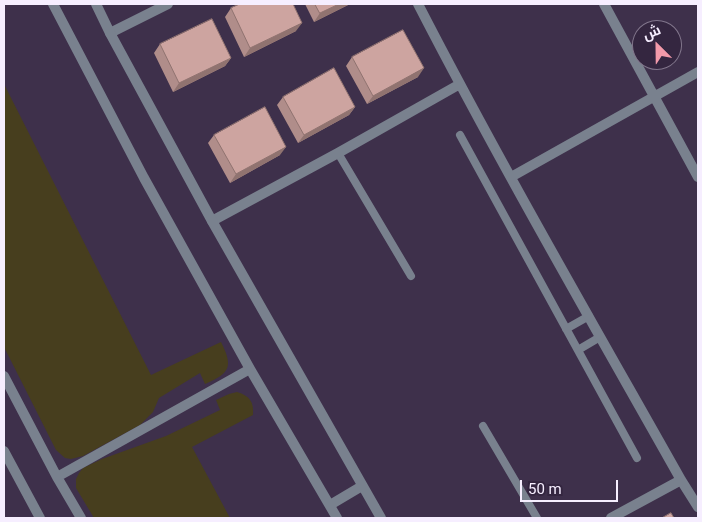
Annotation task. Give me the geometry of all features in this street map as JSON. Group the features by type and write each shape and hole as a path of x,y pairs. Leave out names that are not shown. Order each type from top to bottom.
{"street":[{"path":"53,4 144,178 250,369 337,518"},
{"path":"96,4 212,221 381,518"},
{"path":"110,33 168,4"},
{"path":"418,4 460,84 600,337 698,507"},
{"path":"604,4 698,177"},
{"path":"511,177 698,72"},
{"path":"212,221 460,84"},
{"path":"57,477 250,369"},
{"path":"4,376 57,477 81,518"},
{"path":"4,451 40,518"},
{"path":"611,518 681,480"},
{"path":"330,505 362,486"}],"lane":[{"path":"460,134 637,458"},
{"path":"338,153 410,276"},
{"path":"566,329 589,316"},
{"path":"578,350 600,337"},
{"path":"483,426 537,518"}],"sand":[{"path":"4,84 151,375 221,342 227,357 228,363 225,372 214,380 205,384 200,373 159,398 153,412 140,425 83,456 71,459 65,458 56,450 4,347"},
{"path":"237,392 245,395 250,400 253,406 253,415 192,447 230,518 94,518 76,488 76,479 83,468 102,459 166,436 220,410 216,400"}],"building":[{"path":"240,4 293,4 302,23 250,48 231,8"},
{"path":"315,4 339,4 320,13"},
{"path":"212,19 231,58 179,83 160,44"},
{"path":"403,30 424,68 373,96 352,57"},
{"path":"334,68 355,107 304,135 283,97"},
{"path":"265,107 286,147 236,174 214,135"},
{"path":"671,513 674,518 662,518"}]}
